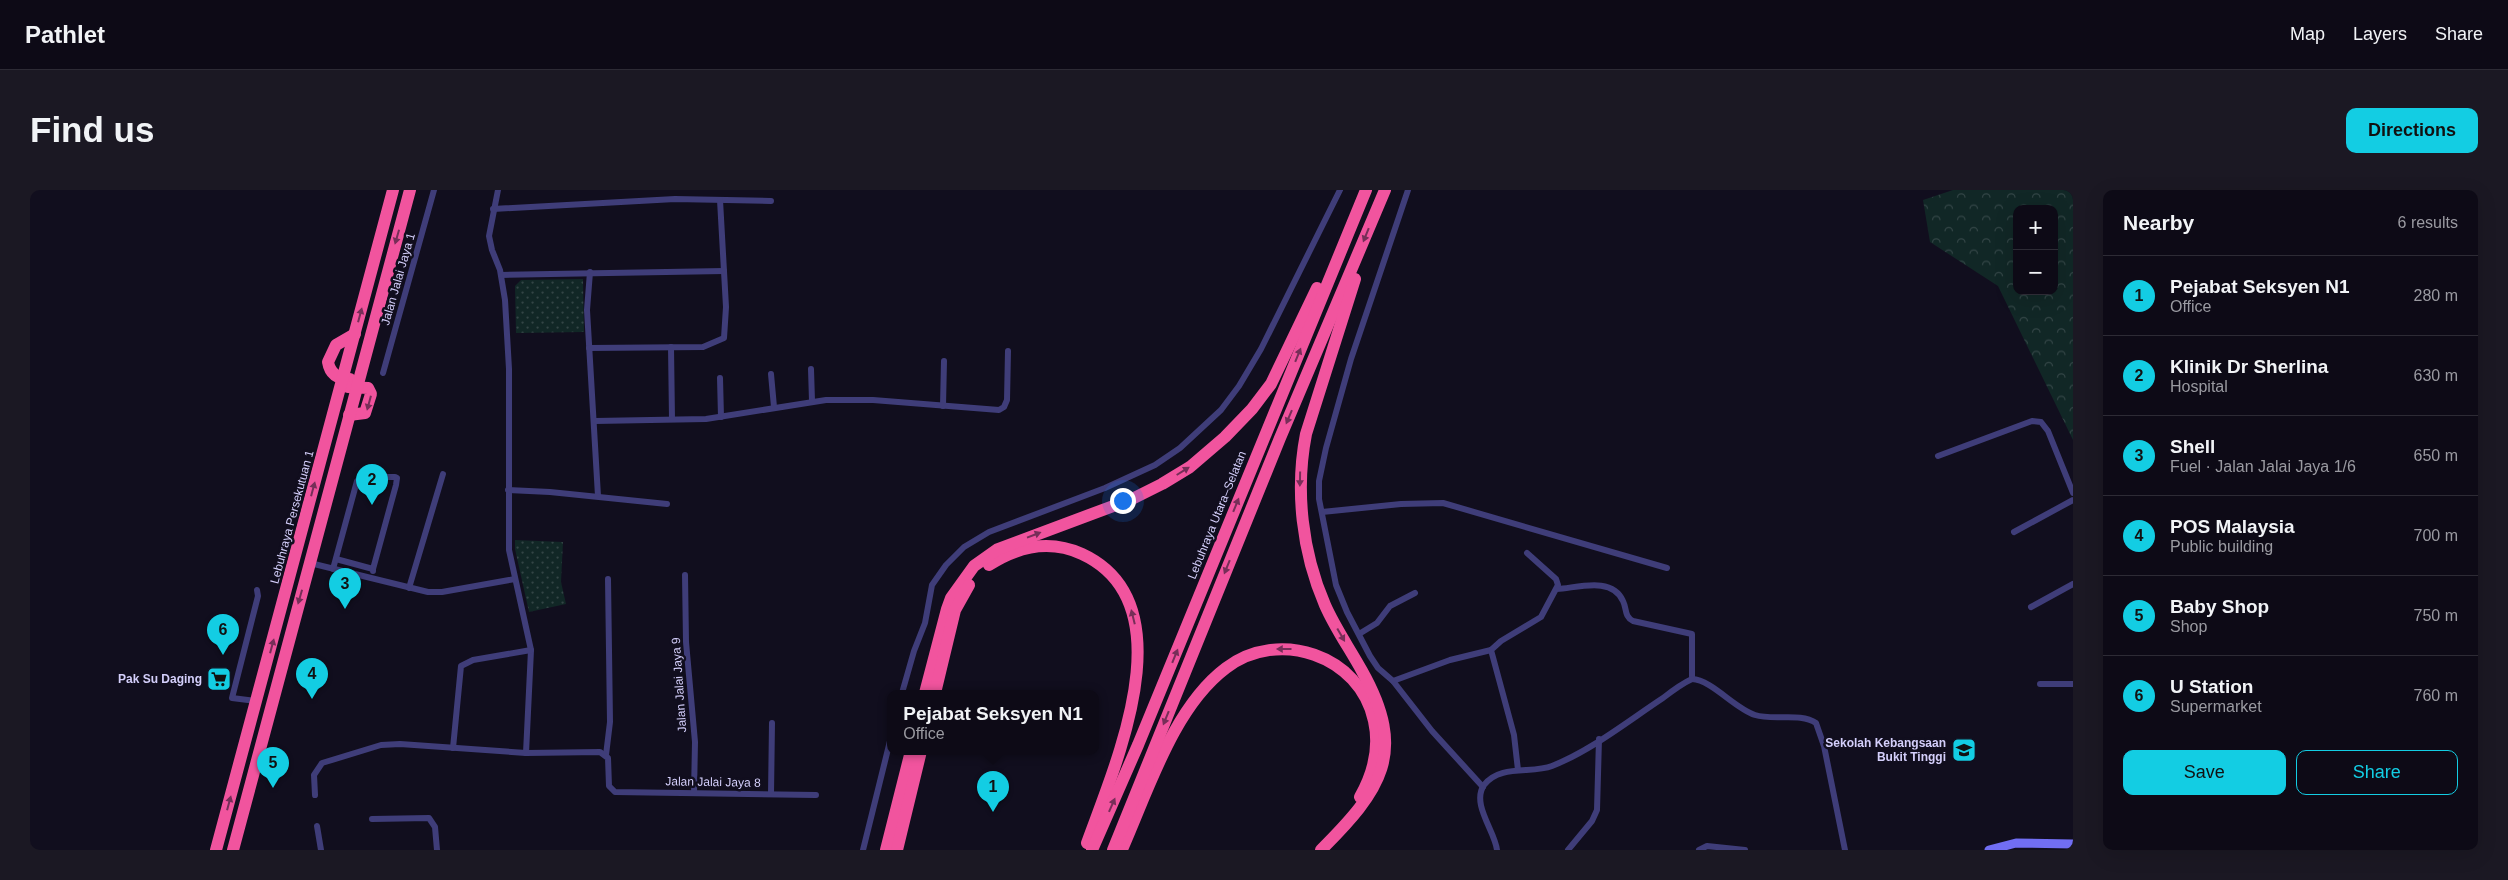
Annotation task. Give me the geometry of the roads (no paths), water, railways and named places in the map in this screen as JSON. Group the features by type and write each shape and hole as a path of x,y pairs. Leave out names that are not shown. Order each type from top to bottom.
{"highway":[{"name":"Lebuhraya Persekutuan 1","path":"216,850 394,190"},
{"path":"233,850 410,190"},
{"name":"Lebuhraya Utara–Selatan","path":"1092,850 1138,745 1366,190"},
{"path":"1113,850 1266,474 1385,190"},
{"path":"926,690 951,598 974,566 998,549 1132,499 1162,484 1190,467 1225,437 1252,408 1270,384 1333,254 1343,246"},
{"path":"1321,850 1366,801 1383,766 1386,744 1379,705 1324,604 1312,567 1306,540 1300,484 1301,459 1306,434 1320,383 1354,284 1354,264"},
{"path":"349,415 365,413 371,400 368,388 357,383 342,383 330,370 329,358 333,348 339,342 355,334"},
{"path":"935,690 955,610 974,578 984,569 1018,550 1035,546 1056,546 1074,550 1103,566 1122,589 1130,603 1138,638 1138,656 1128,723 1085,850"},
{"path":"1121,850 1164,753 1186,712 1202,690 1227,667 1244,657 1278,649 1314,653 1333,662 1353,680 1362,692 1374,721 1375,761 1366,786 1358,801 1310,850"},
{"path":"886,850 910,755"},
{"path":"897,850 920,755"}],"street":[{"name":"Jalan Jalai Jaya 1","path":"383,373 434,190"},
{"path":"498,190 489,236 501,274 506,300 508,353 508,550 531,650 526,753"},
{"path":"903,690 914,651 926,623 932,585 946,565 964,547 990,532 1104,488 1155,465 1180,448 1221,410 1239,386 1262,349 1340,190"},
{"path":"1408,190 1350,359 1326,448 1319,487 1322,512 1336,585 1359,634 1378,668 1393,681 1432,731 1483,787 1482,810 1495,836 1497,850"},
{"path":"493,209 675,199 772,201"},
{"path":"589,348 703,347 724,338 726,307 720,200"},
{"path":"590,272 587,310 598,496"},
{"path":"501,274 724,272"},
{"path":"671,347 672,419"},
{"path":"595,421 721,417 812,401 872,400 993,410 1004,407 1008,394 1008,351"},
{"path":"943,406 944,361"},
{"path":"811,369 812,401"},
{"path":"771,374 774,407"},
{"path":"720,378 721,417"},
{"path":"1938,456 2032,421 2041,422 2048,431 2073,493"},
{"path":"410,588 443,474"},
{"path":"333,569 357,481 362,477 397,478 372,578"},
{"path":"508,490 598,496 667,504"},
{"path":"2014,532 2073,500"},
{"path":"1322,512 1401,504 1444,503 1667,568"},
{"path":"1393,681 1450,660 1491,650 1501,640 1542,617 1557,589 1556,579 1527,553"},
{"path":"336,559 373,569"},
{"path":"310,563 428,592 442,592 515,579"},
{"name":"Jalan Jalai Jaya 9","path":"686,575 686,642 695,742 694,793"},
{"path":"315,795 315,770 322,764 369,748 390,744 526,753 600,752 606,755 610,722 608,579"},
{"path":"2031,607 2073,584"},
{"path":"1557,589 1604,586 1621,597 1627,616 1633,621 1692,634 1692,679"},
{"path":"257,701 232,698 258,590"},
{"path":"1359,634 1378,623 1390,606 1415,593"},
{"path":"453,748 461,666 473,660 531,650"},
{"path":"1491,650 1514,735 1518,770"},
{"path":"1483,787 1494,778 1518,770 1548,768 1600,739 1692,679 1700,680 1737,706 1756,715 1808,720 1816,723 1824,746 1845,850"},
{"path":"2040,684 2073,684"},
{"path":"771,794 772,723"},
{"path":"1568,850 1592,822 1597,810 1600,739"},
{"path":"863,850 887,753"},
{"name":"Jalan Jalai Jaya 8","path":"606,755 611,790 816,795"},
{"path":"372,820 425,817 432,820 435,827 438,850"},
{"path":"317,826 321,850"},
{"path":"1989,850 2016,843 2071,846"},
{"path":"1699,850 1712,846 1745,850"}],"place":[{"name":"Klinik Dr Sherlina","path":"372,505"},
{"name":"Shell","path":"345,609"},
{"name":"U Station","path":"223,655"},
{"name":"Pak Su Daging","path":"219,679"},
{"name":"POS Malaysia","path":"312,699"},
{"name":"Sekolah Kebangsaan Bukit Tinggi","path":"1964,750"},
{"name":"Baby Shop","path":"273,788"},
{"name":"Pejabat Seksyen N1","path":"993,812"}]}
